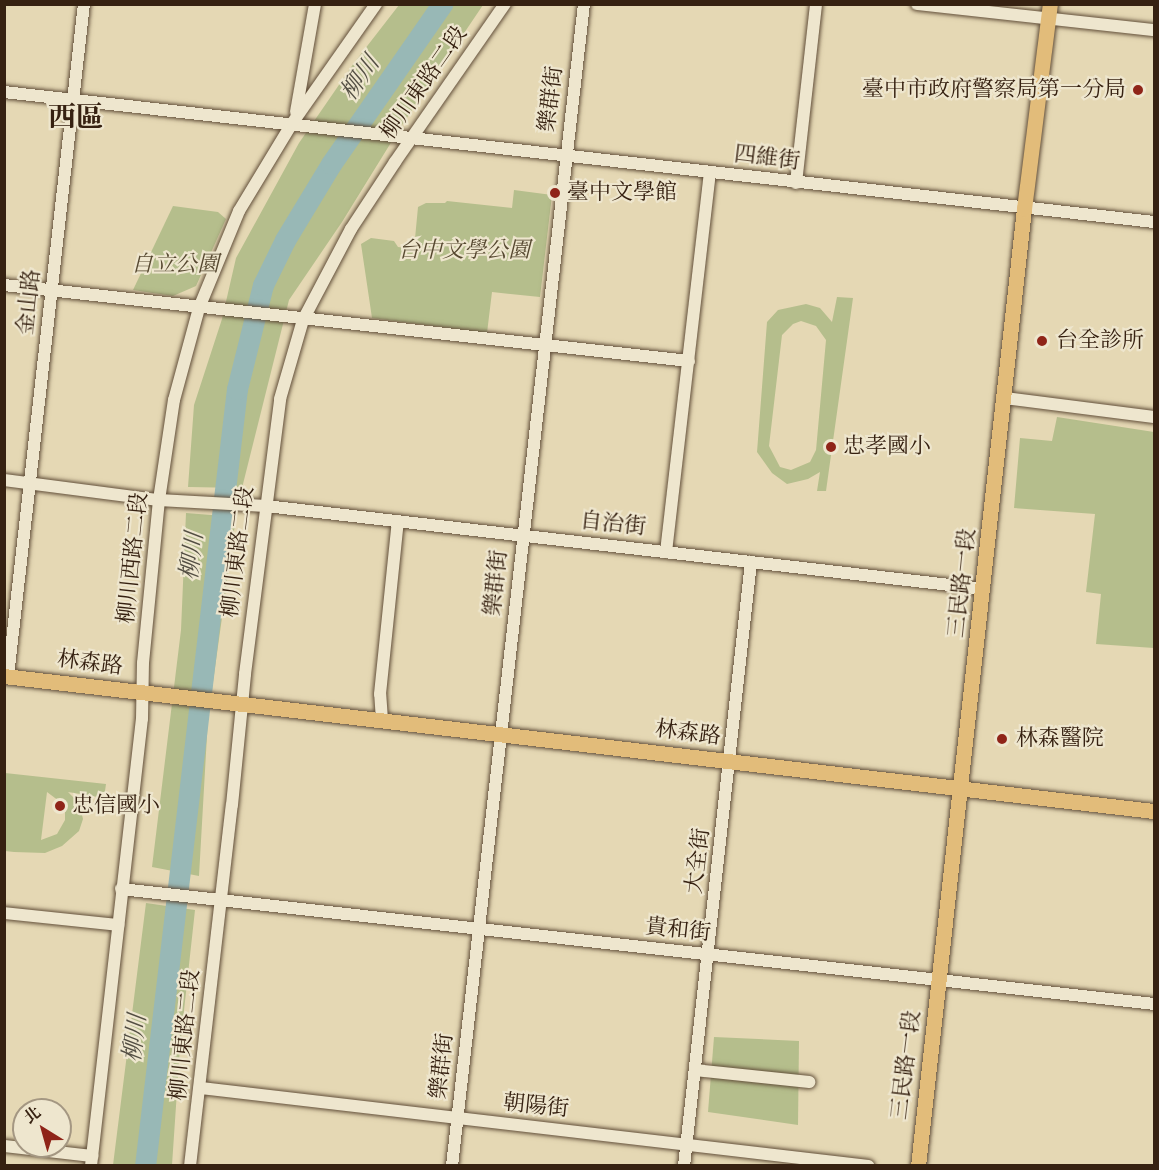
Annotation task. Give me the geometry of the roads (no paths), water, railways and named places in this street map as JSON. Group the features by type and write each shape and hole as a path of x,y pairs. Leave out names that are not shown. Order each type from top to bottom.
{"main road":[{"name":"三民路一段","path":"918,1166 984,589 1024,209 1049,12"},
{"name":"林森路","path":"6,676 1155,811"}],"street":[{"name":"金山路","path":"6,676 84,4"},
{"path":"4,92 291,124 299,103 315,4"},
{"name":"柳川西路二段","path":"91,1161 142,719 143,663 159,500 174,400 199,308 239,211 291,124 376,4"},
{"name":"柳川東路二段","path":"190,1166 201,1089 242,703 280,399 303,320 351,229 410,139 505,4"},
{"name":"樂群街","path":"452,1166 584,4"},
{"path":"796,183 816,4"},
{"path":"917,4 1049,12 1155,30"},
{"name":"四維街","path":"291,124 1024,209 1155,222"},
{"path":"666,552 710,173"},
{"path":"4,285 689,362"},
{"path":"1005,398 1155,417"},
{"path":"4,480 159,500"},
{"name":"自治街","path":"159,500 266,506 984,589"},
{"path":"382,720 380,694 398,521"},
{"name":"大全街","path":"684,1166 731,761 751,562"},
{"name":"貴和街","path":"122,889 1155,1004"},
{"path":"4,913 118,925"},
{"path":"695,1070 809,1082"},
{"name":"朝陽街","path":"201,1089 868,1166"},
{"path":"4,1146 91,1161"}],"waterway":[{"name":"柳川","path":"145,1166 237,389 263,285 285,240 331,164 442,4"}],"place":[{"name":"臺中市政府警察局第一分局","path":"1138,90"},
{"name":"臺中文學館","path":"555,193"},
{"name":"台全診所","path":"1042,341"},
{"name":"忠孝國小","path":"831,447"},
{"name":"林森醫院","path":"1002,739"},
{"name":"忠信國小","path":"60,806"}],"district":[{"name":"西區","path":"76,117"}],"park label":[{"name":"台中文學公園","path":"464,251"},
{"name":"自立公園","path":"175,265"}]}
